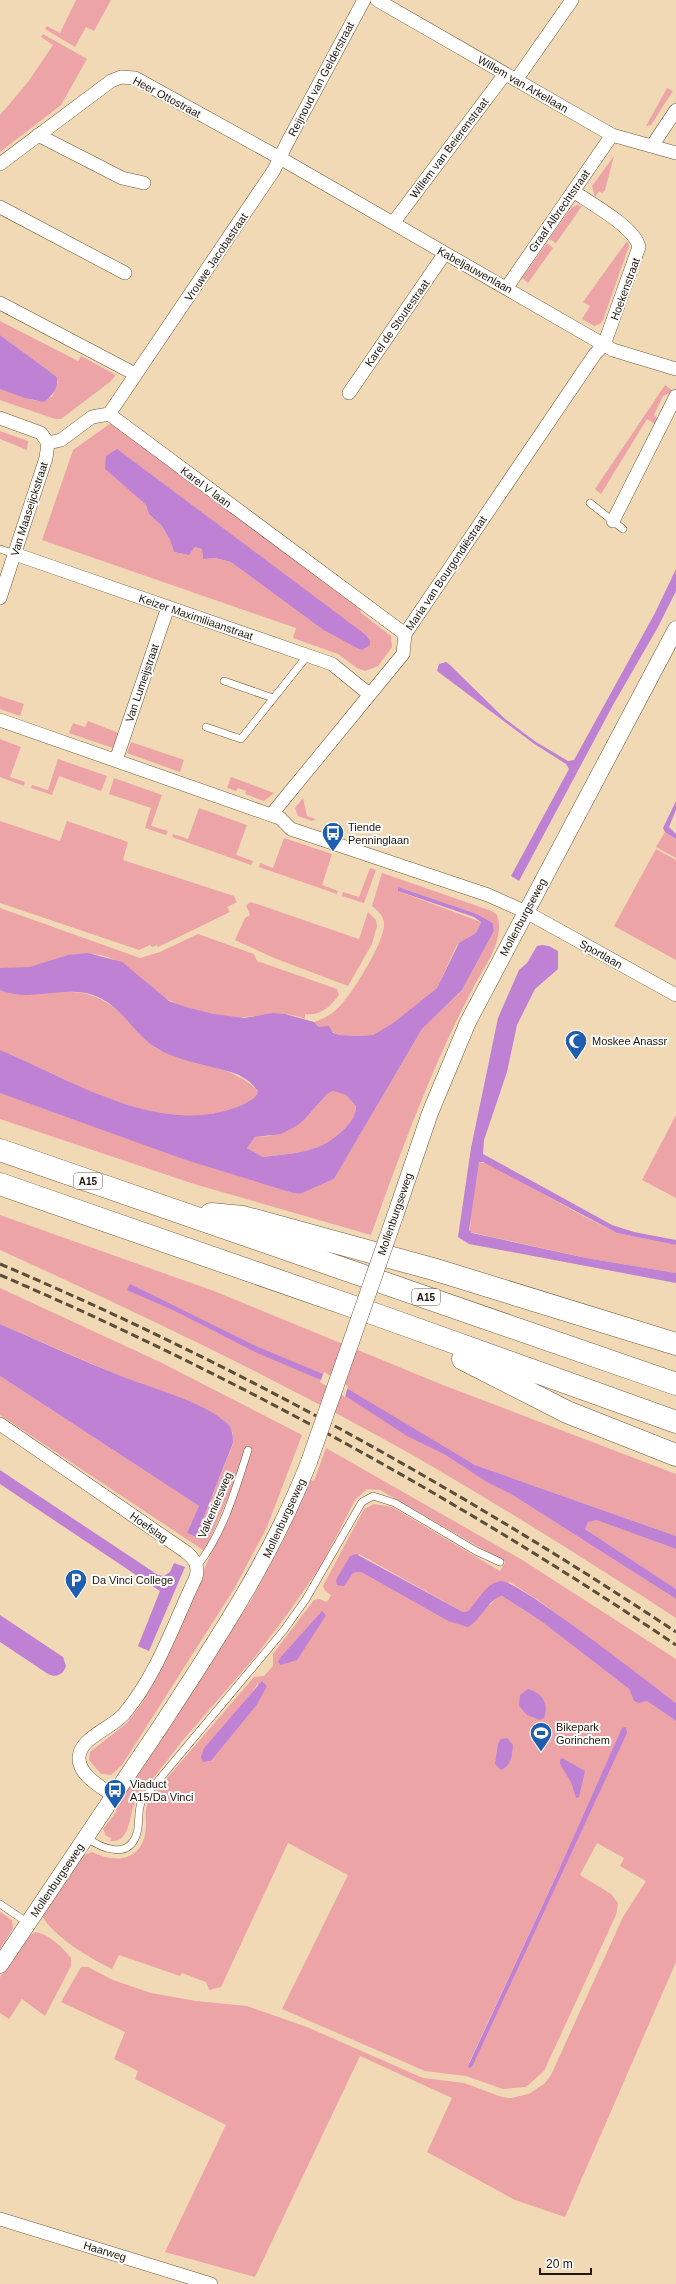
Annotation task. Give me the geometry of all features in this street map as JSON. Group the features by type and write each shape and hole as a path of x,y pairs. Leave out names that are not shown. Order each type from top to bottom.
{"highway":[{"name":"A15","path":"0,1150 676,1384"},
{"path":"0,1184 382,1317 676,1422"},
{"name":"A15","path":"176,1211 243,1217 433,1270 676,1344"},
{"path":"382,1317 567,1412 676,1454"}],"street":[{"name":"Reijnoud van Gelderstraat","path":"280,158 364,0"},
{"name":"Willem van Beierenstraat","path":"393,223 572,0"},
{"name":"Willem van Arkellaan","path":"384,2 612,135 676,153"},
{"name":"Heer Ottostraat","path":"0,164 111,81 121,76 142,82 280,158"},
{"path":"652,146 676,110"},
{"path":"38,135 122,178 144,183"},
{"name":"Graaf Albrechtstraat","path":"507,287 612,135"},
{"name":"Kabeljauwenlaan","path":"280,158 507,287 613,350 676,369"},
{"name":"Vrouwe Jacobastraat","path":"109,414 266,183 280,158"},
{"name":"Hoekenstraat","path":"574,191 628,230 638,241 639,247 604,345"},
{"path":"0,207 125,273"},
{"name":"Karel de Stoutestraat","path":"349,393 445,253"},
{"path":"0,303 136,374"},
{"name":"Maria van Bourgondiëstraat","path":"272,815 403,654 405,634 594,354 604,345"},
{"path":"618,525 676,396"},
{"path":"0,418 41,432 48,443 61,440 92,417 109,414"},
{"name":"Karel V laan","path":"109,414 405,634"},
{"name":"Van Maaseijckstraat","path":"0,598 48,451 48,443"},
{"name":"Keizer Maximiliaanstraat","path":"15,554 308,655 338,668 369,694"},
{"name":"Van Lumeijstraat","path":"116,760 168,607"},
{"name":"Mollenburgseweg","path":"0,1965 114,1796 247,1593 283,1524 309,1462 395,1216 450,1065 475,1009 676,629"},
{"path":"0,720 272,815 280,818 291,828 488,895 526,912"},
{"name":"Sportlaan","path":"526,912 676,996"},
{"name":"Hoefslag","path":"0,1424 186,1552 193,1558 197,1566"},
{"path":"114,1796 85,1774 79,1762 80,1753 90,1739 119,1719 130,1706 168,1640 196,1577 197,1566"},
{"name":"Haarweg","path":"0,2219 210,2284"}],"lane":[{"path":"590,503 618,525"},
{"path":"0,549 15,554"},
{"path":"206,726 241,739 308,655"},
{"path":"224,681 273,698"},
{"name":"Valkeniersweg","path":"197,1566 209,1550 237,1485 248,1450"},
{"path":"86,1837 106,1849 120,1850 128,1847 137,1832 138,1813 142,1800 284,1630 309,1594 362,1502 373,1496 395,1503 476,1550 500,1562"},
{"path":"0,1904 28,1923"}],"shaded area":[{"path":"76,0 111,0 94,31 86,27 75,47 45,29 47,26 60,33"},
{"path":"43,34 87,59 61,105 0,152 0,115 28,82 53,45 41,37"},
{"path":"667,88 673,91 651,125 646,126"},
{"path":"614,156 605,190 602,193 599,191 595,197 592,186"},
{"path":"577,205 582,206 556,243 549,239 571,208"},
{"path":"627,241 629,246 603,320 600,324 594,326 582,319 590,306 583,302"},
{"path":"547,243 553,248 528,283 522,278"},
{"path":"0,321 78,361 81,356 116,375 110,382 61,419 55,419 0,400 0,389 36,401 52,397 58,382 57,377 0,335"},
{"path":"0,335 57,377 56,388 50,397 44,402 25,398 0,389"},
{"path":"665,385 672,390 670,393 663,396 654,415 658,419 655,424 647,419 601,494 595,489"},
{"path":"111,423 361,610 360,612 391,636 392,647 378,666 365,671 357,668 338,654 293,638 296,628 42,540 73,450","holes":["105,469 322,603 366,635 322,629 231,562 215,558 203,559 202,549 195,547 189,555 174,552 170,540 162,526 149,514 146,505"]},
{"path":"0,431 28,441 27,450 0,439"},
{"path":"117,449 366,635 370,641 370,645 362,650 359,649 322,629 231,562 215,558 203,559 202,549 195,547 189,555 174,552 170,540 162,526 149,514 146,505 105,469 106,456"},
{"path":"676,569 676,591 658,627 613,705 519,881 511,876 569,769 566,764 533,743 437,671 439,664 446,662 450,665 504,718 536,742 568,761 574,760 655,613"},
{"path":"0,696 24,704 20,716 0,709"},
{"path":"88,721 119,733 113,748 69,733 73,723 85,727"},
{"path":"0,739 21,747 10,777 25,782 24,786 0,777"},
{"path":"131,742 184,760 180,772 127,753"},
{"path":"58,759 107,776 101,791 59,776 52,795 31,788 32,785 48,790"},
{"path":"231,777 274,793 264,801 245,794 246,791 238,788 236,791 227,788"},
{"path":"114,778 162,795 151,826 168,831 166,835 145,828 151,808 109,794"},
{"path":"303,798 307,816 316,819 312,821 298,816 295,808"},
{"path":"676,801 676,810 669,827 676,834 676,839 665,832 663,828"},
{"path":"199,808 247,825 236,855 253,861 251,865 172,837 173,834 188,839"},
{"path":"0,821 60,841 67,821 128,842 123,860 234,896 237,902 227,907 230,912 158,947 157,945 152,947 150,945 139,950 0,903"},
{"path":"665,832 676,839 676,858 656,847"},
{"path":"284,838 332,854 322,885 338,891 337,894 259,867 260,863 273,868"},
{"path":"656,849 676,860 676,960 614,926"},
{"path":"370,868 376,870 364,903 342,896 343,892 359,897"},
{"path":"382,873 492,911 497,915 499,924 496,944 492,954 457,1020 430,1080 405,1142 371,1235 194,1184 0,1119 0,1093 293,1193 300,1194 334,1179 422,1029 462,990 494,931 493,923 477,914 398,887 398,891 481,922 476,933 457,945 437,988 393,1023 373,1035 340,1035 319,1027 314,1022 330,1015 344,1002 367,967 379,942 384,923 380,913 372,906"},
{"path":"398,887 477,914 493,923 494,931 462,990 422,1029 334,1179 300,1194 293,1193 186,1160 0,1093 0,1050 85,1089 115,1101 146,1110 176,1115 207,1114 237,1107 246,1103 253,1099 258,1091 250,1082 239,1075 175,1057 158,1049 149,1043 121,1013 104,1000 82,992 59,992 35,995 11,994 0,990 0,968 30,967 68,955 88,953 122,962 169,1001 186,1007 213,1014 244,1018 273,1013 285,1014 314,1022 319,1027 329,1026 333,1033 340,1035 373,1035 393,1023 437,988 459,943 476,933 481,922 474,917 398,891","holes":["333,1091 346,1095 356,1106 355,1113 347,1126 341,1132 321,1146 295,1153 263,1157 247,1148 255,1137 281,1134 298,1125 327,1094"]},
{"path":"251,902 359,939 368,912 376,920 377,926 372,944 348,986 274,958 235,940 245,918 250,915 246,905"},
{"path":"0,908 140,958 160,952 198,934 254,954 257,961 337,989 339,995 325,1010 316,1014 305,1014 305,1019 297,1016 282,1014 268,1014 237,1018 218,1016 187,1008 159,995 121,963 110,958 97,954 81,954 67,992 78,992 89,995 107,1003 123,1015 150,1044 159,1050 236,1075 258,1091 250,1101 237,1107 207,1115 176,1115 145,1110 115,1101 85,1089 0,1050"},
{"path":"537,946 549,946 558,951 558,969 535,989 517,1025 507,1072 484,1140 483,1154 612,1225 634,1232 676,1240 676,1245 617,1233 483,1162 479,1162 469,1230 472,1233 586,1258 676,1273 676,1283 469,1244 458,1237 471,1148 498,1018 519,970 527,963"},
{"path":"333,1091 346,1095 356,1106 355,1113 347,1126 341,1132 321,1146 302,1152 263,1157 247,1148 255,1137 270,1136 298,1125 327,1094"},
{"path":"676,1115 676,1198 642,1180"},
{"path":"479,1162 489,1164 617,1233 676,1245 676,1273 586,1258 470,1232 471,1209"},
{"path":"0,1215 214,1291 443,1385 676,1474 676,1536 475,1465 410,1428 357,1394 464,1467 511,1494 676,1599 676,1618 449,1476 365,1429 210,1349 0,1250"},
{"path":"130,1284 258,1347 323,1374 475,1465 676,1536 676,1549 596,1520 588,1522 585,1529 676,1589 676,1599 511,1494 487,1482 444,1454 407,1436 321,1380 255,1352 175,1311 127,1290"},
{"path":"0,1288 160,1362 302,1435 267,1527 234,1589 122,1765 111,1775 101,1774 89,1760 90,1752 127,1723 142,1703 173,1642 225,1521 252,1451 246,1449 228,1498 206,1548 203,1550 0,1415 0,1376 199,1506 187,1533 196,1537 233,1444 233,1433 222,1419 198,1406 125,1378 0,1324"},
{"path":"0,1324 110,1372 190,1401 213,1413 226,1422 232,1433 233,1443 196,1537 187,1533 199,1506 0,1376"},
{"path":"326,1448 524,1561 676,1659 676,1703 545,1605 510,1582 476,1602 468,1611 463,1612 359,1554 349,1578 353,1573 361,1572 448,1621 491,1604 496,1598 502,1596 541,1621 629,1689 633,1698 642,1702 647,1701 676,1721 676,1962 565,2217 515,2200 427,2152 452,2098 360,2056 255,2277 165,2252 226,2125 135,2079 138,2071 114,2059 125,2032 61,2002 81,1967 88,1967 113,1980 151,1993 196,2001 247,2006 307,2027 423,2078 464,2083 502,2097 511,2098 529,2094 545,2083 551,2075 623,1917 646,1881 620,1866 624,1858 597,1843 580,1875 611,1894 618,1903 616,1915 544,2071 526,2087 503,2089 466,2076 425,2071 282,2009 348,1875 288,1843 221,1987 209,1990 206,1982 182,1973 180,1976 119,1955 112,1969 64,1940 48,1924 42,1916 82,1856 92,1852 100,1856 117,1859 132,1855 138,1850 145,1834 146,1808 150,1798 254,1677 264,1676 273,1666 273,1654 314,1600 319,1599 327,1602 331,1595 325,1591 323,1586 364,1509 374,1504 392,1507 500,1571 505,1562 380,1490 367,1489 355,1500 321,1566 286,1616 254,1658 183,1740 136,1800 126,1833 117,1840 110,1841 111,1838 106,1836 103,1829 117,1811 114,1808 252,1599 286,1535 310,1480 314,1481","holes":["320,1613 325,1617 308,1640","258,1683 256,1706 211,1761 207,1762 204,1748 250,1696","589,1812 469,2068 468,2065 559,1870"]},
{"path":"0,1470 158,1575 164,1576 170,1572 174,1563 185,1567 149,1651 138,1646 160,1591 0,1484"},
{"path":"591,1520 596,1520 676,1549 676,1589 585,1529 585,1525"},
{"path":"356,1554 463,1612 468,1611 483,1593 496,1582 501,1581 512,1585 558,1614 676,1703 676,1721 647,1701 639,1703 634,1701 629,1689 541,1621 502,1596 493,1601 477,1620 468,1627 448,1621 361,1572 353,1573 344,1586 337,1585 336,1580 350,1556"},
{"path":"322,1611 326,1615 325,1617 297,1660 281,1665 278,1662 280,1658"},
{"path":"0,1615 63,1657 66,1666 63,1672 56,1676 48,1674 0,1642"},
{"path":"262,1681 267,1686 256,1706 211,1761 203,1762 201,1757 204,1748"},
{"path":"528,1689 541,1696 544,1700 546,1708 544,1718 540,1720 527,1715 519,1706 520,1695"},
{"path":"626,1727 627,1733 472,2067 469,2068 468,2066 559,1870 622,1728"},
{"path":"507,1738 513,1745 512,1756 509,1763 501,1770 495,1764 498,1744 501,1739"},
{"path":"562,1758 585,1771 579,1797 576,1798 571,1782 560,1764 560,1759"},
{"path":"0,1912 12,1920 13,1928 0,1949"},
{"path":"35,1932 45,1935 59,1945 71,1958 71,1966 45,2016 22,1999 9,2019 0,2013 0,1977 24,1940"}],"pier":[{"path":"324,1372 348,1386 345,1397 320,1382"}],"railway":[{"path":"0,1264 175,1344 346,1432 513,1529 676,1632"},
{"path":"0,1275 175,1355 347,1444 514,1541 596,1592 676,1645"}],"place":[{"name":"Tiende Penninglaan","path":"333,852"},
{"name":"Moskee Anassr","path":"576,1060"},
{"name":"Da Vinci College","path":"76,1600"},
{"name":"Bikepark Gorinchem","path":"541,1752"},
{"name":"Viaduct A15/Da Vinci","path":"115,1810"}]}
